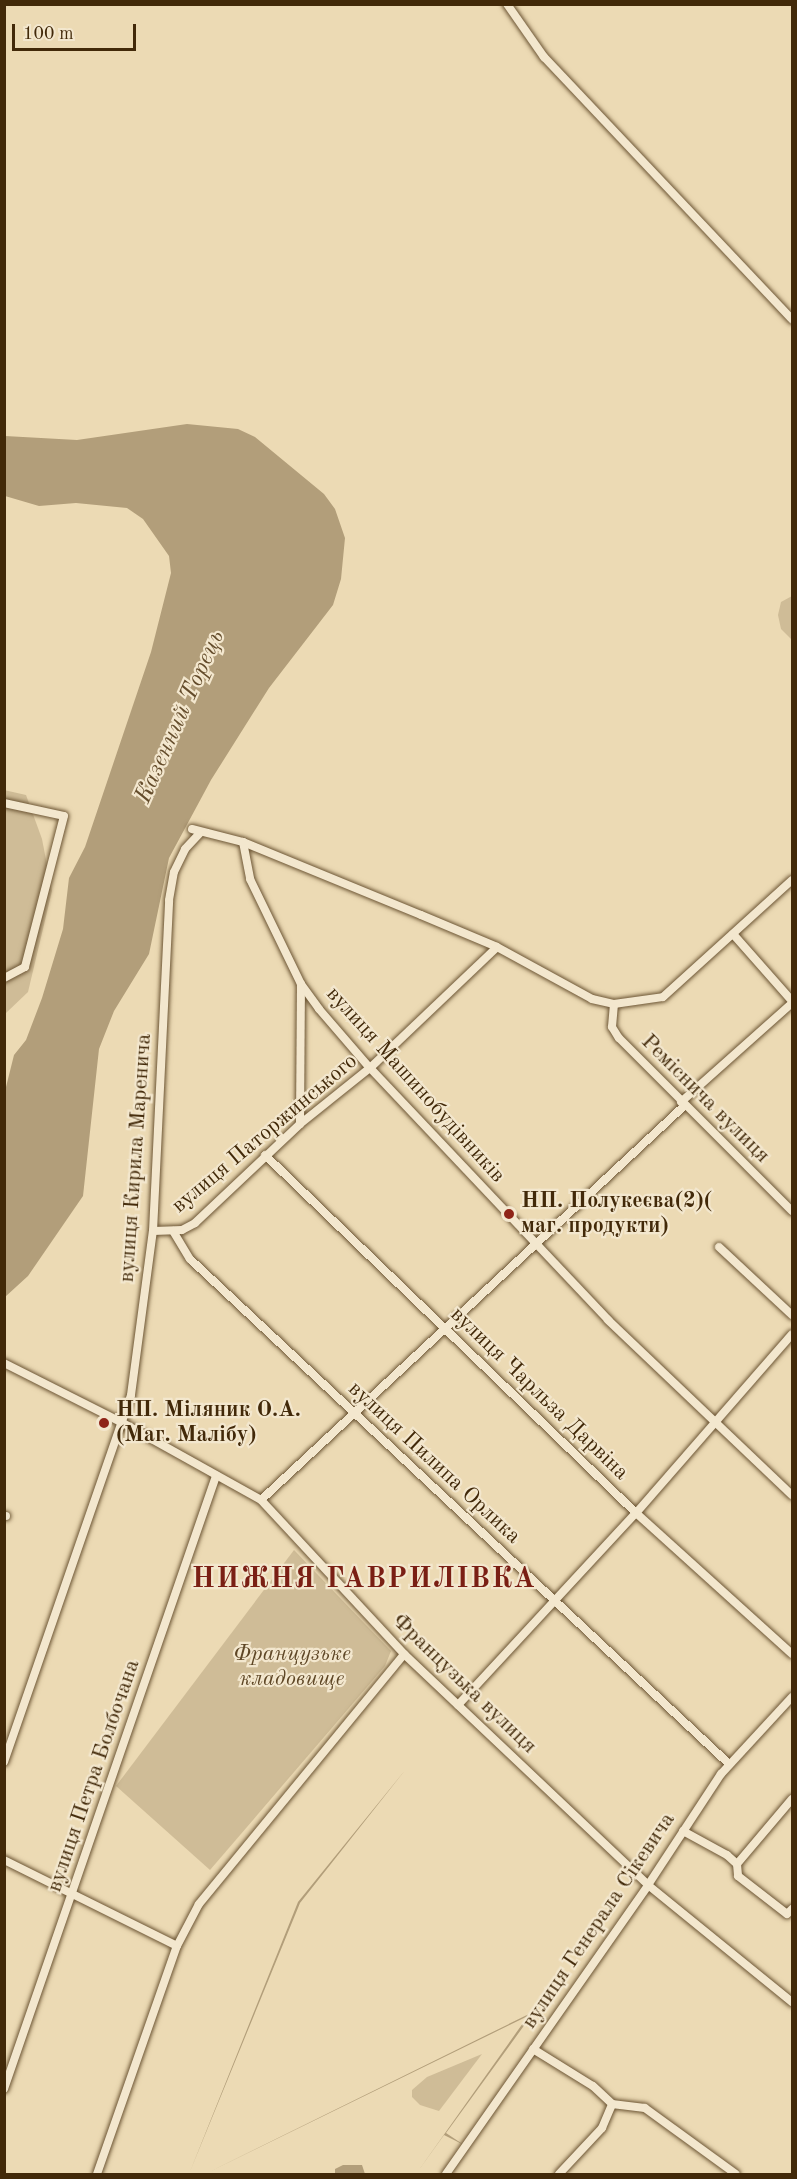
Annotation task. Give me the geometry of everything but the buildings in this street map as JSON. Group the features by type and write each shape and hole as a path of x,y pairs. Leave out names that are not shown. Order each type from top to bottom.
{"street":[{"path":"507,4 544,57 792,319"},
{"path":"4,802 64,816 25,967 4,978"},
{"path":"192,829 243,842 498,947 592,999 614,1004 663,998 792,880"},
{"name":"вулиця Кирила Маренича","path":"4,1762 131,1395 153,1231 169,900 174,872 185,849 201,832"},
{"name":"вулиця Машинобудівників","path":"243,842 250,879 301,984 370,1068 536,1244 792,1495"},
{"path":"261,1500 792,1002 733,934"},
{"name":"вулиця Паторжинського","path":"153,1231 173,1231 195,1223 265,1155 370,1068 498,947"},
{"path":"300,1124 301,984"},
{"name":"Реміснича вулиця","path":"614,1004 612,1027 618,1038 792,1211"},
{"name":"вулиця Чарльза Дарвіна","path":"265,1155 636,1514 792,1654"},
{"name":"вулиця Пилипа Орлика","path":"173,1231 190,1259 729,1764"},
{"path":"719,1247 792,1315"},
{"path":"458,1705 553,1600 636,1514 714,1420 792,1334"},
{"name":"Французька вулиця","path":"4,1363 122,1422 261,1500 404,1654 648,1885 792,2002"},
{"name":"вулиця Петра Болбочана","path":"4,2089 216,1476"},
{"path":"97,2175 177,1946 199,1904 404,1654"},
{"name":"вулиця Генерала Сікевича","path":"446,2175 648,1885 729,1764 792,1697"},
{"path":"736,1864 792,1798"},
{"path":"683,1831 713,1845 736,1864 738,1876 787,1914 792,1909"},
{"path":"4,1860 177,1946"},
{"path":"533,2049 593,2086 612,2103 645,2108 736,2175"},
{"path":"559,2175 602,2128 612,2103"}],"green space":[{"path":"792,596 792,640 781,629 778,615 781,602"},
{"path":"4,790 26,795 42,839 52,891 28,992 6,1013"},
{"name":"Французьке кладовище","path":"294,1550 391,1651 385,1666 210,1870 116,1786"},
{"path":"482,2054 439,2111 420,2105 412,2097 412,2090 427,2077"}],"water":[{"name":"Казенний Торець","path":"187,424 238,429 255,437 324,494 335,509 345,538 341,579 333,605 269,688 211,780 169,858 149,954 114,1011 99,1049 83,1196 28,1276 5,1297 5,1091 14,1055 26,1040 42,998 63,929 69,878 85,847 151,652 171,573 169,556 143,519 127,508 76,503 39,506 5,496 5,436 77,440"},
{"path":"406,1769 300,1903 189,2174 298,1902"},
{"path":"529,2014 531,2016 446,2133 464,2145 444,2135 416,2174 528,2016 205,2174"},
{"path":"343,2165 362,2165 365,2174 335,2174 335,2169"}],"place":[{"name":"НП. Полукеєва(2)( маг. продукти)","path":"509,1214"},
{"name":"НП. Міляник О.А. (Маг. Малібу)","path":"104,1423"}],"district":[{"name":"НИЖНЯ ГАВРИЛІВКА","path":"364,1580"}]}
